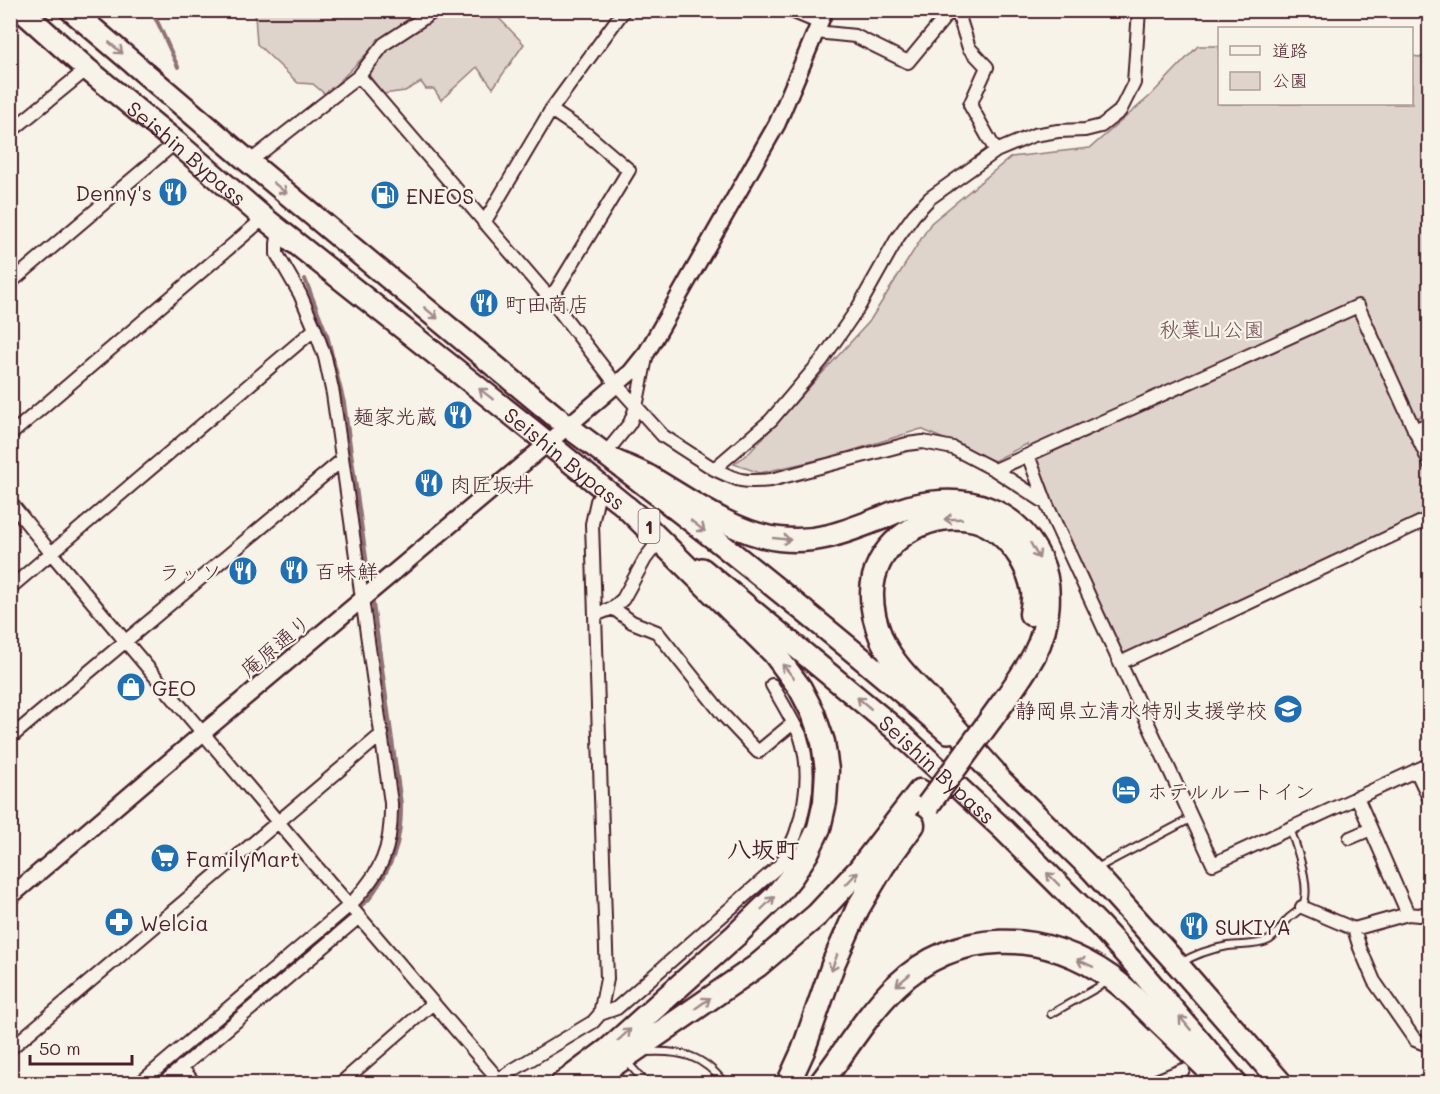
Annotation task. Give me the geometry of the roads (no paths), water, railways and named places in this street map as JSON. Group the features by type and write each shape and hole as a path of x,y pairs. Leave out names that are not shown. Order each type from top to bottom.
{"highway":[{"name":"Seishin Bypass","path":"21,10 87,69 271,224 627,508"},
{"name":"Seishin Bypass","path":"71,10 249,162 567,426 798,606 994,772 1092,870 1282,1083"},
{"path":"610,458 646,475 726,522 752,534 778,539 803,541 823,539 913,506 959,502 977,504 1003,515 1022,531 1035,548 1045,570 1048,596 1044,626 1035,653 1019,680 987,713 924,798 870,885 834,962 807,1041 788,1083"},
{"path":"562,1083 609,1049 775,897 807,853 819,828 825,802 827,770 823,742 813,713 800,688 774,653 661,538 627,508"},
{"path":"987,713 1025,640 1031,615 1033,592 1026,568 1014,546 994,529 977,521 961,518 928,522 903,535 881,560 874,578 872,600 875,621 883,642 901,670 994,772"},
{"name":"Seishin Bypass","path":"661,538 894,728 1003,829 1099,925 1122,970 1236,1083"},
{"path":"593,1083 623,1059 757,966 817,915 924,798"},
{"path":"819,1083 895,987 919,967 960,947 1000,942 1042,946 1098,969 1122,970 1223,1083"}],"street":[{"path":"249,162 359,76 384,45 436,10"},
{"path":"484,223 551,110 624,10"},
{"path":"789,10 855,36 909,62 951,10"},
{"path":"957,10 969,48 987,67 970,105 996,151"},
{"path":"714,469 771,420 822,360 858,308 898,237 930,198 996,151 1034,135 1085,130 1101,126 1120,111 1134,83 1139,10"},
{"name":"庵原通り","path":"10,897 631,372 647,352 777,124 821,22"},
{"path":"10,132 87,69"},
{"path":"359,76 548,296 636,407 663,436 714,469 737,480 752,482 771,480 907,444 923,442 953,448 995,470 1046,503"},
{"path":"548,296 556,290 630,170 588,135 551,110"},
{"path":"10,283 176,142"},
{"path":"10,435 271,224 277,254 300,294 315,329 325,357 333,394 365,598 392,803 390,838 377,872 350,905 139,1083"},
{"path":"995,470 1358,306 1430,464"},
{"path":"10,588 315,329"},
{"path":"610,458 630,423 636,407 647,352"},
{"path":"1414,430 1430,423"},
{"path":"1028,455 1046,503 1213,864 1430,764"},
{"path":"10,738 342,460"},
{"path":"600,1014 607,979 592,524 597,501 604,488"},
{"path":"10,502 51,554 433,1003 496,1082 593,1022 600,1014 617,1008 781,864 790,849 801,816 806,790 806,765 801,737 772,685"},
{"path":"1120,663 1430,518"},
{"path":"595,615 613,608 623,599 645,559 661,538"},
{"path":"613,608 632,622 657,632 724,716 758,752 794,723"},
{"path":"10,1049 382,734"},
{"path":"1416,770 1430,800"},
{"path":"1358,797 1408,914"},
{"path":"1350,838 1371,829"},
{"path":"1302,907 1354,929 1408,914 1419,915 1430,912"},
{"path":"162,1083 359,917"},
{"path":"1354,929 1374,981 1415,1040 1425,1044 1430,1041"},
{"path":"340,1083 433,1003"},
{"path":"181,1068 195,1083"},
{"path":"1149,1083 1183,1070"}],"lane":[{"path":"1092,870 1192,818"},
{"path":"1178,965 1202,952 1227,946 1258,944 1270,940 1289,917 1302,907 1306,894 1304,875 1290,828"},
{"path":"1051,1014 1122,970"},
{"path":"647,1083 623,1059 646,1052 679,1053 705,1063 725,1083"}],"waterway":[{"path":"150,10 178,67"},
{"path":"305,279 327,335 344,403 370,586"},
{"path":"149,1084 369,899 388,868 397,842 401,822 401,804 372,597"}],"place":[{"name":"Denny's","path":"173,192"},
{"name":"ENEOS","path":"385,195"},
{"name":"町田商店","path":"484,303"},
{"name":"麺家光蔵","path":"458,415"},
{"name":"肉匠坂井","path":"429,483"},
{"name":"百味鮮","path":"294,570"},
{"name":"ラッソ","path":"243,571"},
{"name":"GEO","path":"131,687"},
{"name":"静岡県立清水特別支援学校","path":"1288,709"},
{"name":"ホテルルートイン","path":"1126,790"},
{"name":"FamilyMart","path":"165,858"},
{"name":"Welcia","path":"119,922"},
{"name":"SUKIYA","path":"1194,926"}],"district":[{"name":"八坂町","path":"763,848"}],"park label":[{"name":"秋葉山公園","path":"1212,328"}]}
